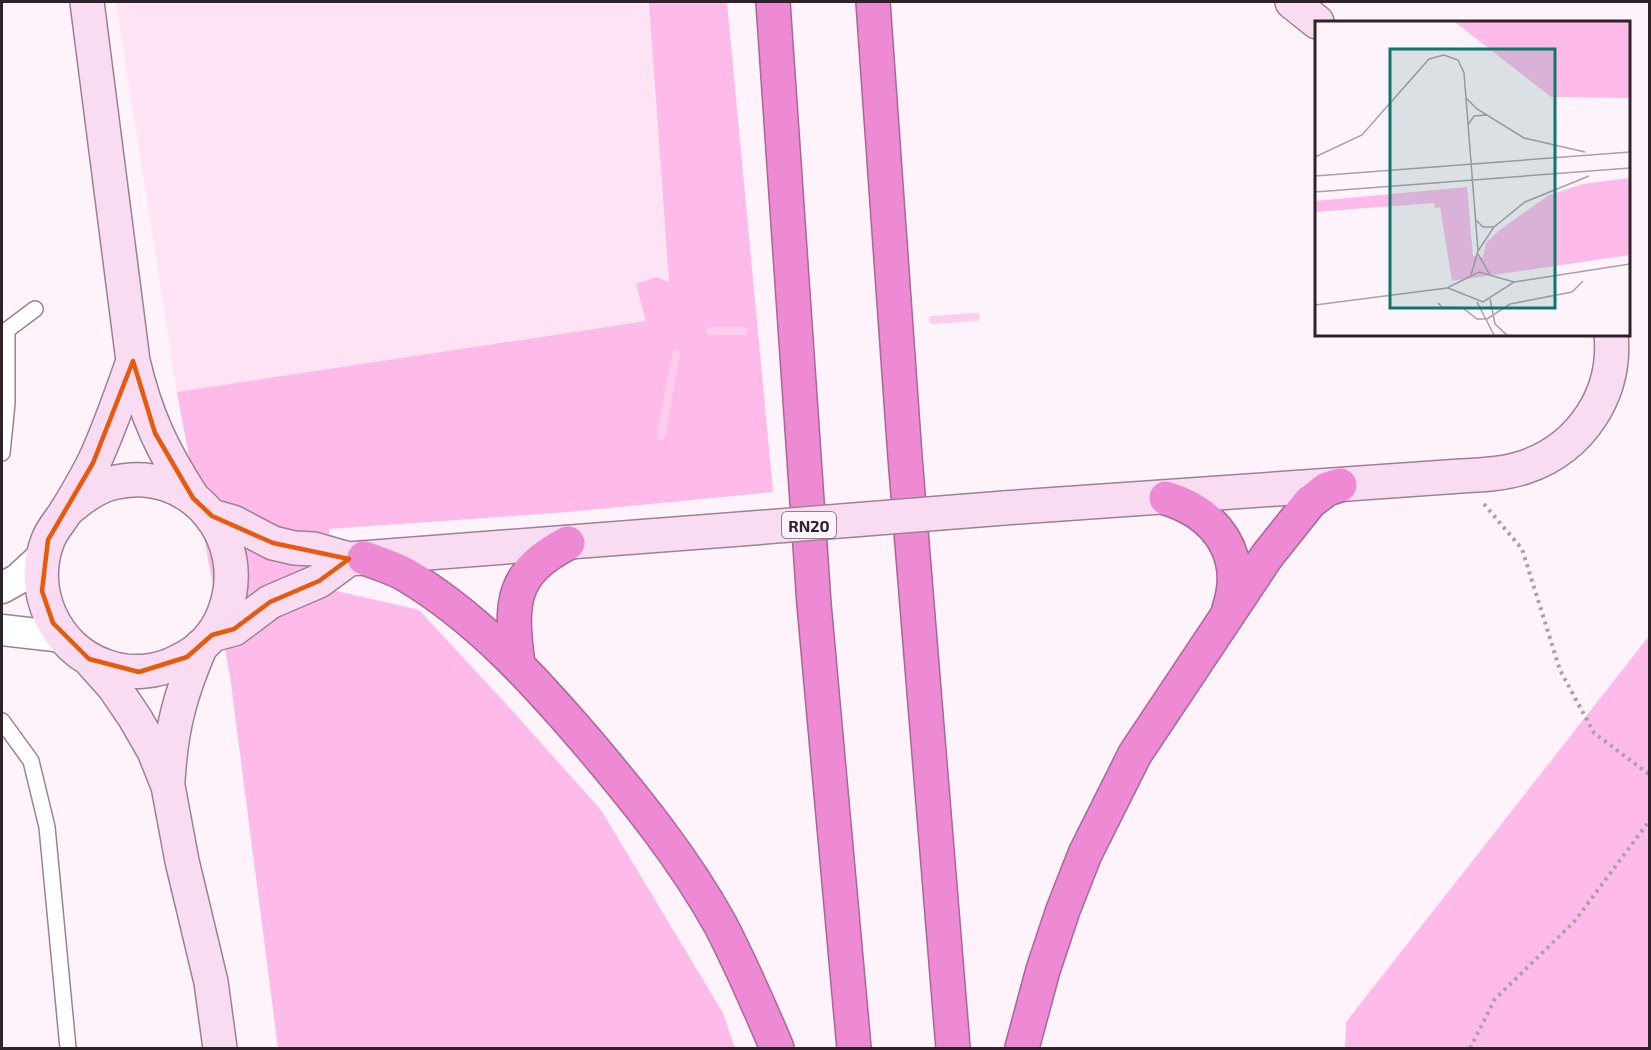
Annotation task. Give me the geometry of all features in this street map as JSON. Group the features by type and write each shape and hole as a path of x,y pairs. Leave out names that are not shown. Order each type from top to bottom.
{"highway":[{"name":"RN20","path":"773,2 814,604 854,1048"},
{"path":"873,2 904,457 953,1048"},
{"path":"1022,1048 1043,970 1063,910 1085,854 1135,754 1267,556 1310,502 1327,489 1340,485"},
{"path":"1166,498 1184,503 1199,512 1221,535 1234,571 1235,592 1227,614"},
{"path":"518,664 514,631 518,590 535,564 568,543"},
{"path":"357,558 404,573 439,596 518,664 624,786 678,856 720,924 754,993 777,1048"}],"main road":[{"path":"87,2 133,361 142,397 155,433 172,466 222,532 232,567 232,585 222,620 206,641 186,679 176,713 170,749 168,786"},
{"path":"1292,2 1316,21"},
{"path":"66,511 79,499 94,490 127,480 144,480 178,489 202,507 273,543 357,558 1004,508 1494,474 1525,467 1556,452 1582,431 1599,405 1609,375 1611,336"},
{"path":"133,361 115,413 93,464 52,532 43,556 42,591 53,623 75,649 104,666 121,670 155,670 172,665 187,657 206,641 234,629 270,602 319,581 357,558"},
{"path":"89,659 114,687 135,718 154,751 168,786 182,861 211,982 220,1048"}],"street":[{"path":"2,588 18,579 43,556"},
{"path":"2,630 63,637"}],"lane":[{"path":"2,453 7,403 7,330 35,309"},
{"path":"2,721 31,761 47,827 68,1048"}],"path":[{"path":"1461,476 1522,549 1560,670 1594,733 1650,775"},
{"path":"1470,1048 1495,999 1574,922 1650,820"}],"highlighted area":[{"path":"133,361 155,433 193,498 212,516 273,543 349,559 319,581 270,602 234,629 212,635 187,657 139,672 89,659 53,623 42,591 48,540 93,463"}],"shaded area":[{"path":"116,2 649,2 671,317 177,392"},
{"path":"649,2 727,2 773,492 569,512 329,529 328,589 419,610 601,810 723,1013 735,1048 278,1048 230,676 177,392 646,321 636,284 657,277 669,282"},
{"path":"1649,636 1649,1048 1345,1048 1346,1022"}],"waterway":[{"path":"933,320 976,317"},
{"path":"710,331 743,331"},
{"path":"661,436 676,354"}]}
